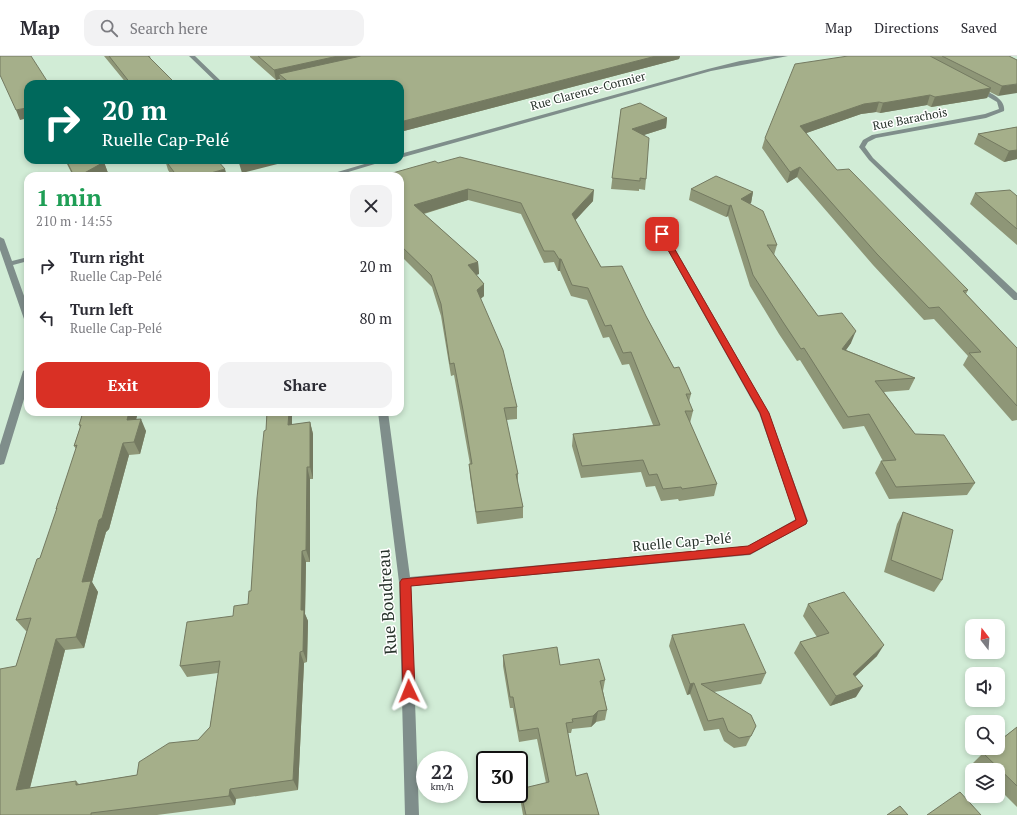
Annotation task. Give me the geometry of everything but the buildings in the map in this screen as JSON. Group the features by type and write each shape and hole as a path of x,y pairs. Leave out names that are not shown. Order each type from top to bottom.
{"street":[{"path":"192,56 217,80"},
{"name":"Rue Clarence-Cormier","path":"404,155 714,69 740,63 785,56"},
{"path":"286,80 300,77"},
{"name":"Rue Barachois","path":"969,84 995,98 1002,104 1002,110 986,116 874,136 865,141 862,147 871,159 1017,298"},
{"path":"342,172 370,164"},
{"name":"Ruelle Cap-Pelé","path":"405,582 750,550 802,521 764,413 662,234"},
{"path":"0,239 24,307"},
{"path":"9,264 24,260"},
{"path":"0,460 24,384"},
{"name":"Rue Boudreau","path":"384,416 405,582 412,815"}],"route":[{"path":"409,691 405,582 750,550 802,521 764,413 662,234"}]}
